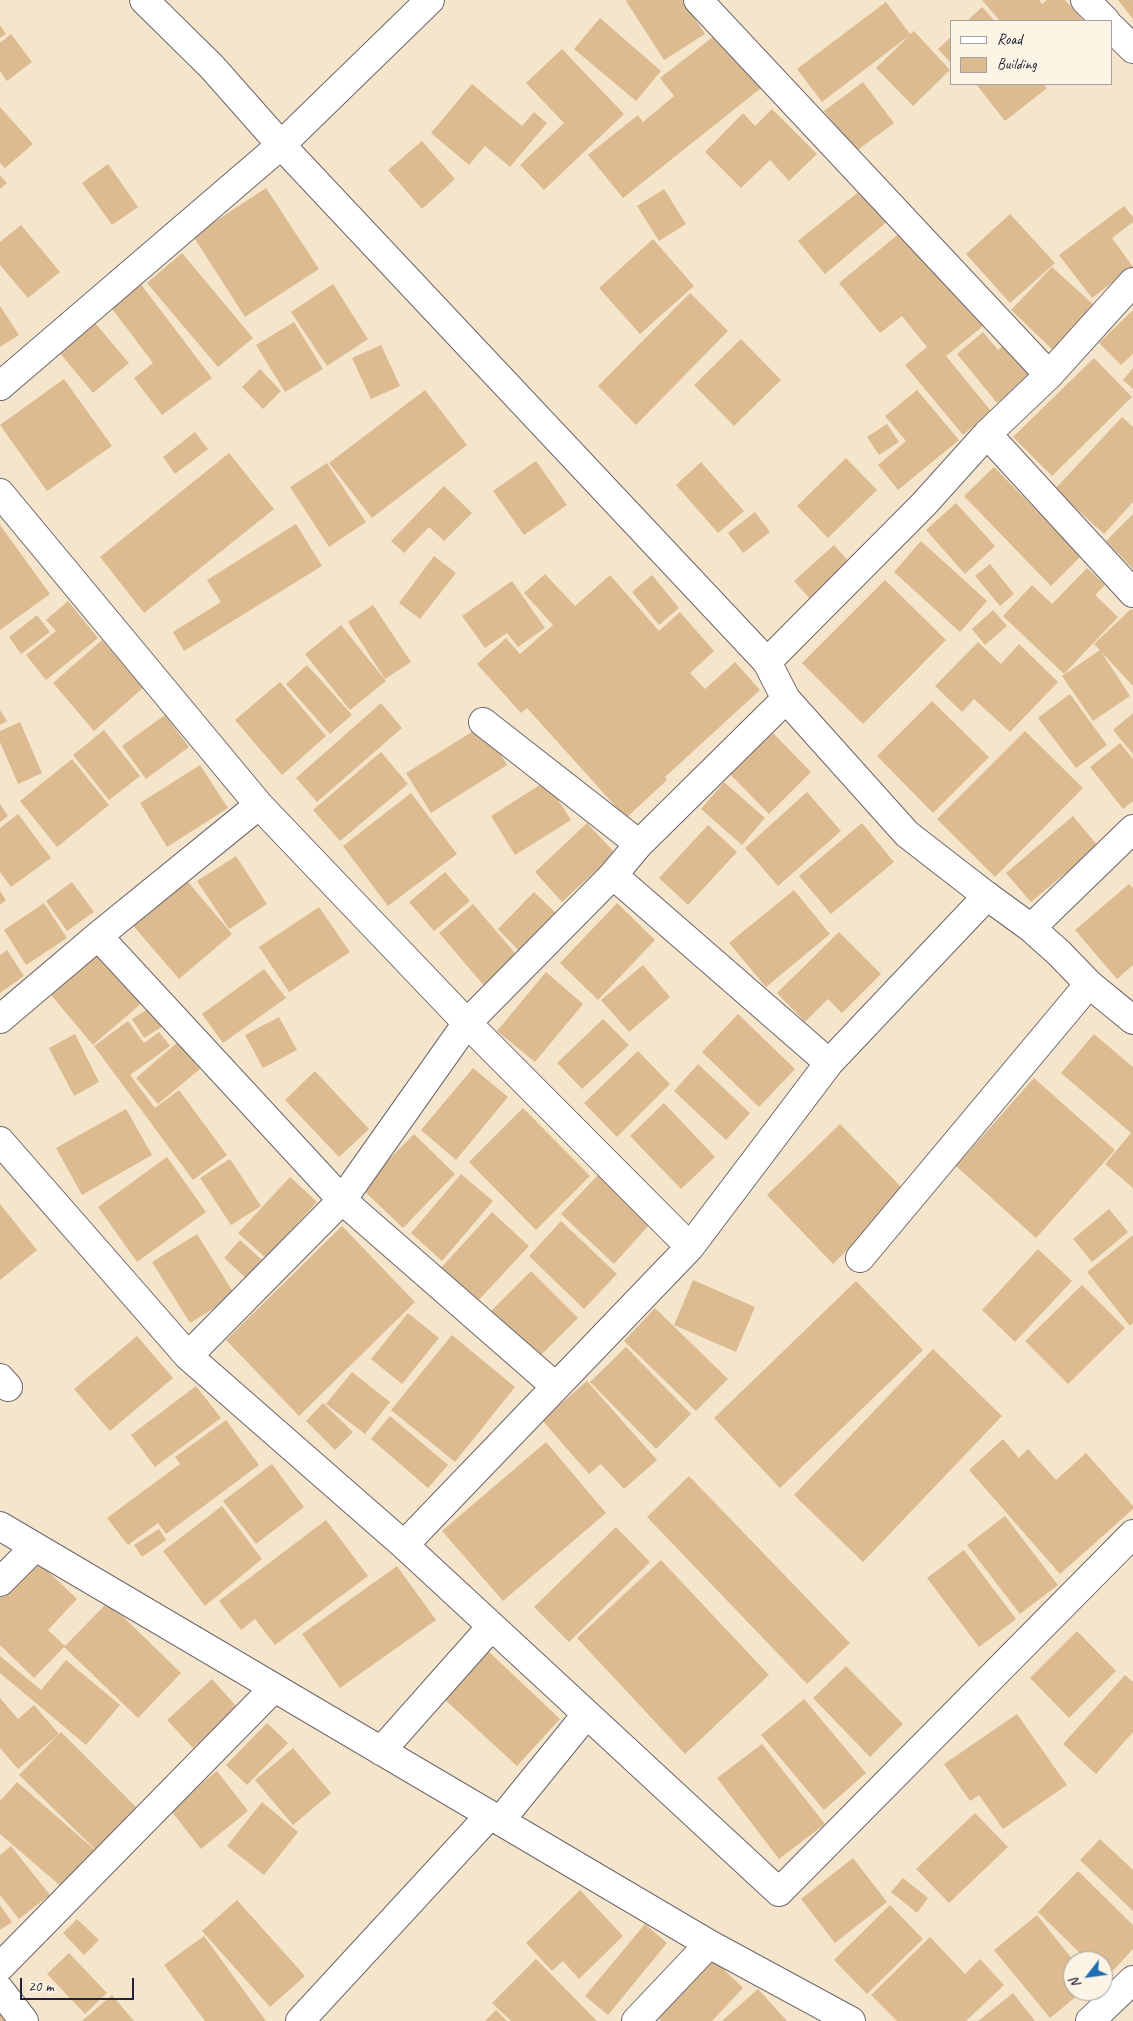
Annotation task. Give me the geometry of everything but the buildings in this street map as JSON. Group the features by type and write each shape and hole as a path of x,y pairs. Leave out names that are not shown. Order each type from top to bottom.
{"street":[{"path":"144,0 212,67 281,146 767,662 786,699 907,834 1031,928 1089,984 1133,1020"},
{"path":"0,386 281,146 430,0"},
{"path":"698,0 1049,375"},
{"path":"1085,0 1105,20"},
{"path":"1113,29 1133,49"},
{"path":"767,662 924,504 987,434 1049,375 1133,282"},
{"path":"987,434 1133,593"},
{"path":"0,493 259,805 467,1024 690,1247"},
{"path":"188,1356 342,1200 467,1024 613,875 639,844 786,699"},
{"path":"483,722 639,844"},
{"path":"0,1019 98,936 259,805"},
{"path":"1031,928 1133,829"},
{"path":"613,875 829,1063"},
{"path":"404,1545 690,1247 829,1063 987,896"},
{"path":"98,936 342,1200 555,1386"},
{"path":"860,1258 1089,984"},
{"path":"0,1141 188,1356 404,1545 779,1892 1133,1534"},
{"path":"0,1526 709,1944 851,2021"},
{"path":"0,1582 35,1547"},
{"path":"381,1751 491,1627"},
{"path":"0,1966 274,1688"},
{"path":"300,2021 495,1818 586,1715"},
{"path":"636,2021 709,1944"},
{"path":"1090,2021 1133,1980"},
{"path":"0,1990 24,2021"}]}
